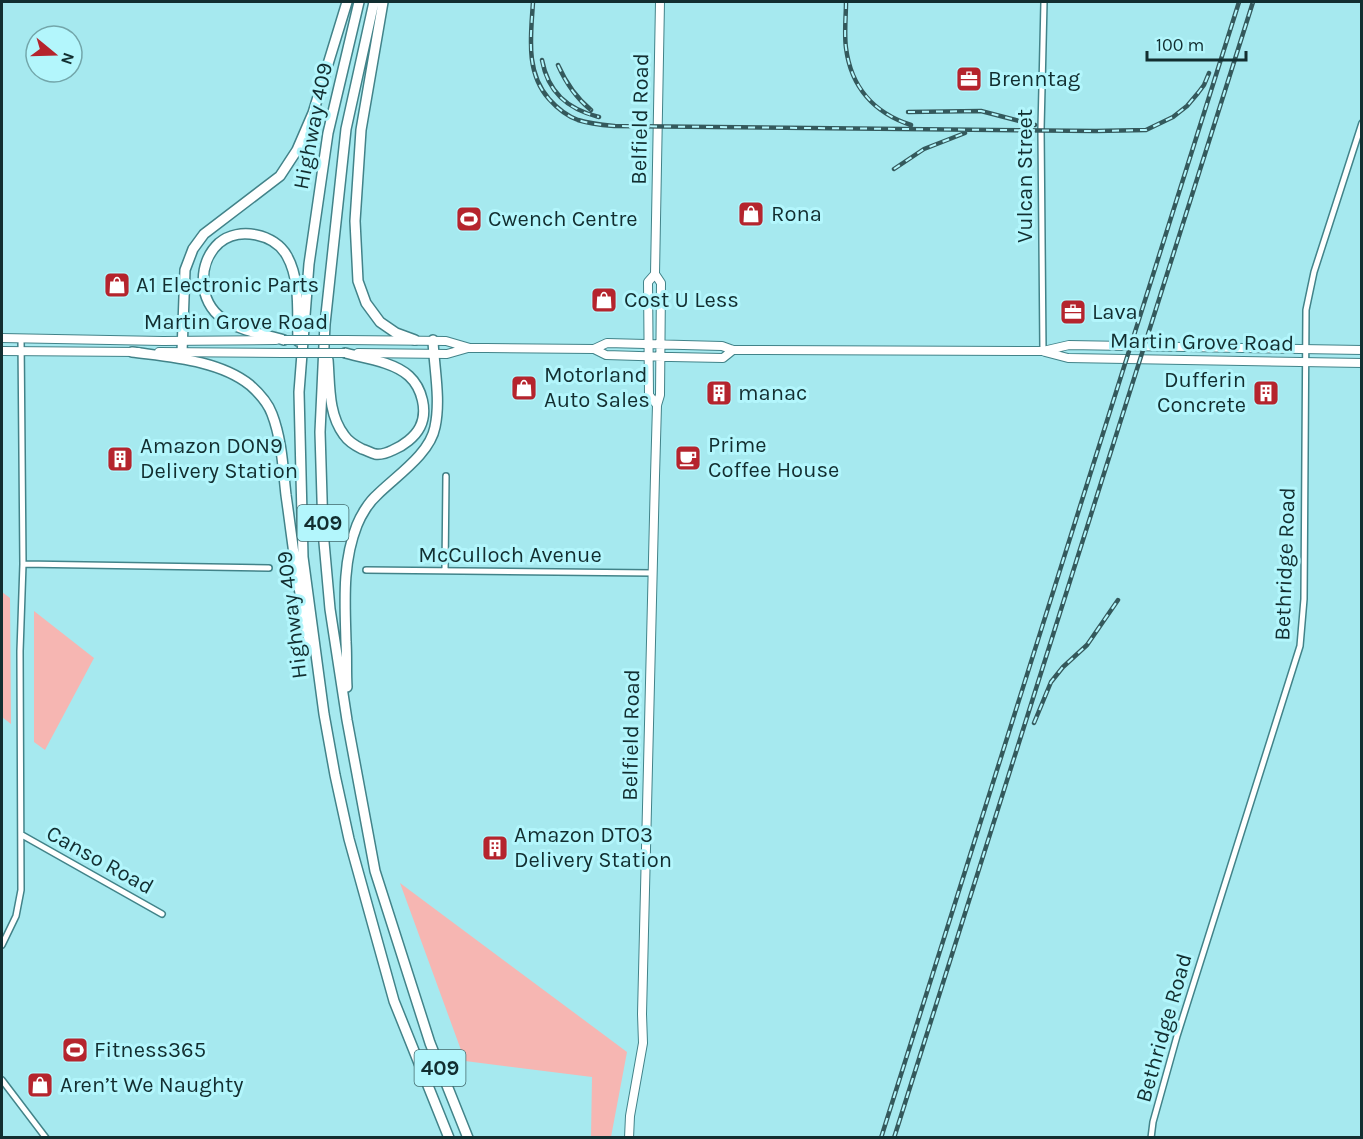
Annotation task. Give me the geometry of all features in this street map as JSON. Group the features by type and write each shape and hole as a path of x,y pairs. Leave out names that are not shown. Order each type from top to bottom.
{"highway":[{"path":"182,352 185,270 193,249 204,234 280,176 297,150 313,113 347,2"},
{"name":"Highway 409","path":"359,2 328,133 309,264 299,392 303,557 324,714 349,839 394,1001 449,1137"},
{"name":"Highway 409","path":"374,2 346,129 325,324 320,432 323,531 330,609 347,720 375,871 430,1043 467,1136"},
{"path":"382,2 361,130 355,221 358,281 366,303 375,316 390,329 415,340"},
{"path":"284,340 228,322 214,311 204,292 203,271 210,255 219,243 246,234 262,236 276,243 286,254 293,268 296,285 299,392"},
{"path":"325,324 331,401 335,419 344,436 358,447 374,454 399,448 420,427 424,411 417,387 410,376 402,371 382,362 345,353"},
{"path":"347,720 344,592 350,543 358,522 375,497 424,450 431,439 437,408 433,340"},
{"path":"132,352 184,359 226,372 249,385 272,412 282,460 303,614 324,714"}],"main road":[{"name":"Belfield Road","path":"629,1137 630,1116 643,1043 657,405 660,395 661,283 655,274 660,2"},
{"name":"Belfield Road","path":"655,274 648,282 648,395 657,405"},
{"name":"Martin Grove Road","path":"2,338 183,341 446,340 470,348"},
{"name":"Martin Grove Road","path":"2,351 447,354 470,348 594,348 607,343 722,346 733,350 1043,351 1069,345 1362,350"},
{"name":"Martin Grove Road","path":"594,348 606,355 648,357 723,358 733,350"},
{"name":"Martin Grove Road","path":"1043,351 1068,358 1362,363"}],"street":[{"name":"Vulcan Street","path":"1043,351 1041,126 1044,2"},
{"name":"Bethridge Road","path":"1151,1137 1153,1122 1177,1036 1300,646 1304,599 1306,310 1314,272 1362,123"},
{"path":"2,945 16,916 21,890 20,651 23,564 21,338"},
{"path":"445,571 446,476"},
{"path":"23,564 269,568"},
{"name":"McCulloch Avenue","path":"366,570 653,573"},
{"name":"Canso Road","path":"22,835 162,914"},
{"path":"2,1080 46,1137"}],"shaded area":[{"path":"2,592 10,598 11,724 2,717"},
{"path":"34,611 94,658 45,750 34,742"},
{"path":"400,883 627,1052 611,1137 591,1137 592,1077 465,1061"}],"railway":[{"path":"533,2 531,53 541,88 566,114 578,120 601,125 1146,130 1173,117 1187,106 1204,85 1209,73"},
{"path":"846,2 846,48 853,75 866,97 875,106 911,125"},
{"path":"881,1138 1239,2"},
{"path":"894,1138 1253,2"},
{"path":"542,60 549,81 561,98 577,109 599,117"},
{"path":"558,65 564,78 580,100 591,110"},
{"path":"908,112 981,111 1035,125"},
{"path":"894,169 924,149 965,133"},
{"path":"1034,723 1051,682 1063,667 1087,645 1118,600"}],"place":[{"name":"Brenntag","path":"969,79"},
{"name":"Rona","path":"751,214"},
{"name":"Cwench Centre","path":"469,219"},
{"name":"A1 Electronic Parts","path":"117,285"},
{"name":"Cost U Less","path":"604,300"},
{"name":"Lava","path":"1073,312"},
{"name":"Motorland Auto Sales","path":"524,388"},
{"name":"manac","path":"719,393"},
{"name":"Dufferin Concrete","path":"1266,393"},
{"name":"Prime Coffee House","path":"688,458"},
{"name":"Amazon DON9 Delivery Station","path":"120,459"},
{"name":"Amazon DTO3 Delivery Station","path":"495,848"},
{"name":"Fitness365","path":"75,1050"},
{"name":"Aren’t We Naughty","path":"40,1085"}]}
